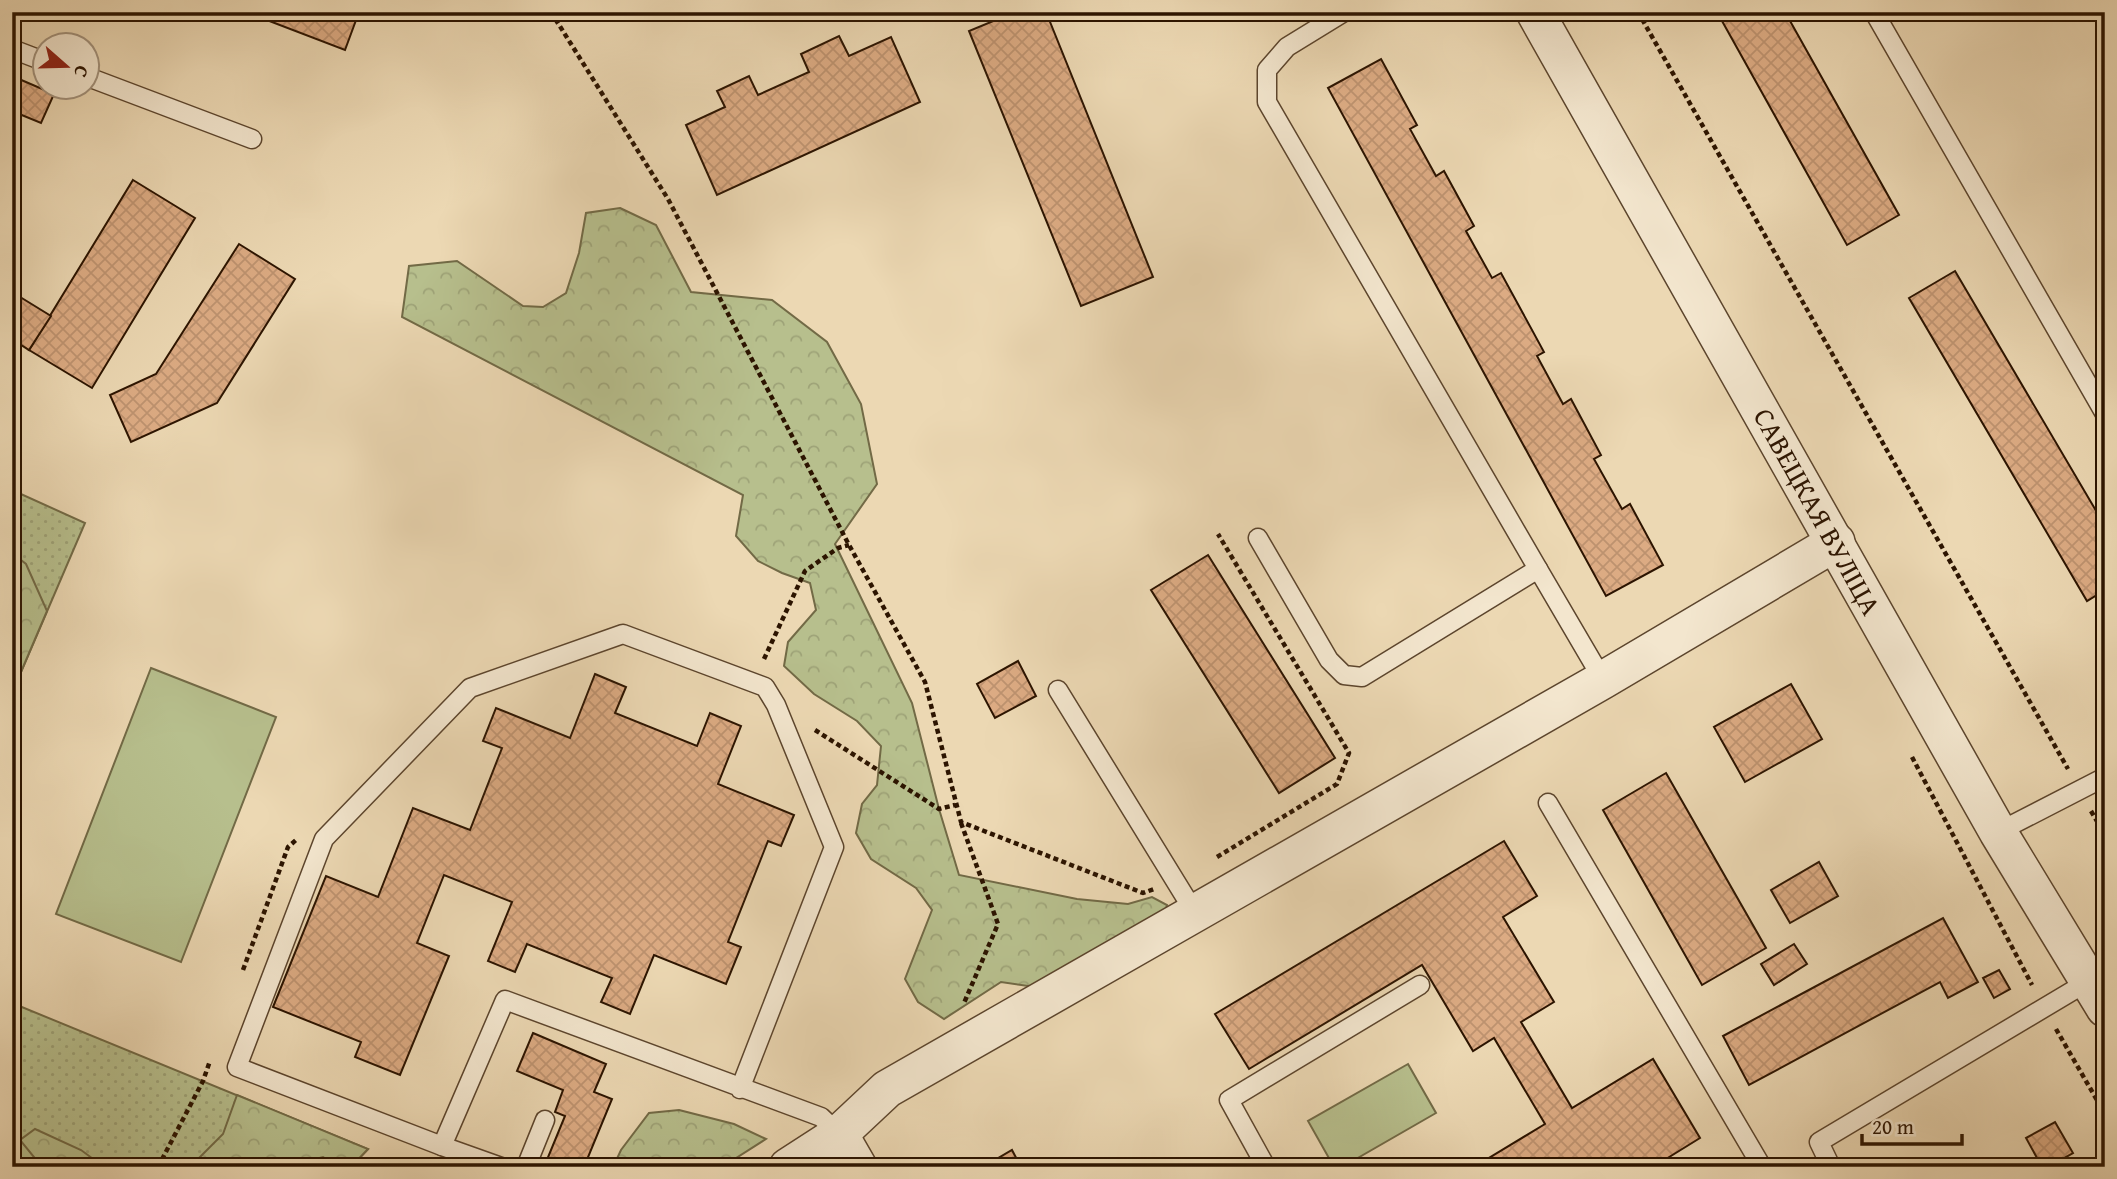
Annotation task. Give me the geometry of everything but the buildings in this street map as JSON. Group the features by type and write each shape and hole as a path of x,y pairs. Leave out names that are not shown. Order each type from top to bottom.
{"street":[{"name":"САВЕЦКАЯ ВУЛІЦА","path":"1535,12 1998,832 2097,994"},
{"path":"788,1167 839,1134 887,1089 1603,680 1836,542"},
{"path":"839,1134 858,1167"}],"lane":[{"path":"1344,12 1287,47 1268,70 1267,102 1603,680"},
{"path":"1874,12 2105,414"},
{"path":"12,49 32,57"},
{"path":"102,82 252,139"},
{"path":"1258,538 1329,660 1344,675 1362,677 1538,569"},
{"path":"500,1167 237,1067 324,839 470,688 623,634 765,687 776,705 834,847 740,1089"},
{"path":"1058,690 1195,912"},
{"path":"1998,832 2105,777"},
{"path":"1548,803 1762,1167"},
{"path":"1266,1167 1229,1100 1420,985"},
{"path":"1831,1167 1819,1142 2097,994"},
{"path":"442,1146 505,1000 821,1117 839,1134"},
{"path":"526,1167 545,1120"}],"path":[{"path":"551,12 668,199 849,545 925,682 955,806 998,924 959,1013"},
{"path":"1638,12 2105,835"},
{"path":"961,822 1143,893 1176,881 1338,784 1349,753 1218,534"},
{"path":"754,683 772,637 805,571 838,548 849,545"},
{"path":"776,705 939,809 955,806"}],"green space":[{"path":"620,208 656,225 691,292 772,300 827,342 861,404 877,484 835,544 912,703 959,875 1077,899 1128,904 1152,897 1167,905 1163,919 1042,988 1001,982 944,1019 918,1002 905,979 932,910 916,888 871,859 856,833 862,804 877,785 881,746 857,721 814,694 784,666 788,642 816,610 810,583 758,561 736,536 743,495 402,317 409,266 457,261 523,306 543,307 566,293 579,253 586,213"},
{"path":"12,490 85,523 12,693"},
{"path":"12,553 26,564 47,611 12,693"},
{"path":"151,668 276,717 181,962 56,914"},
{"path":"12,1003 368,1149 351,1167 22,1167 12,1158"},
{"path":"1408,1064 1436,1113 1342,1167 1334,1167 1308,1121"},
{"path":"237,1095 368,1149 351,1167 339,1167 323,1157 284,1167 190,1167 223,1134"},
{"path":"679,1110 734,1124 766,1139 722,1167 613,1167 621,1150 649,1113"},
{"path":"35,1129 81,1150 104,1167 42,1167 20,1140"}]}
